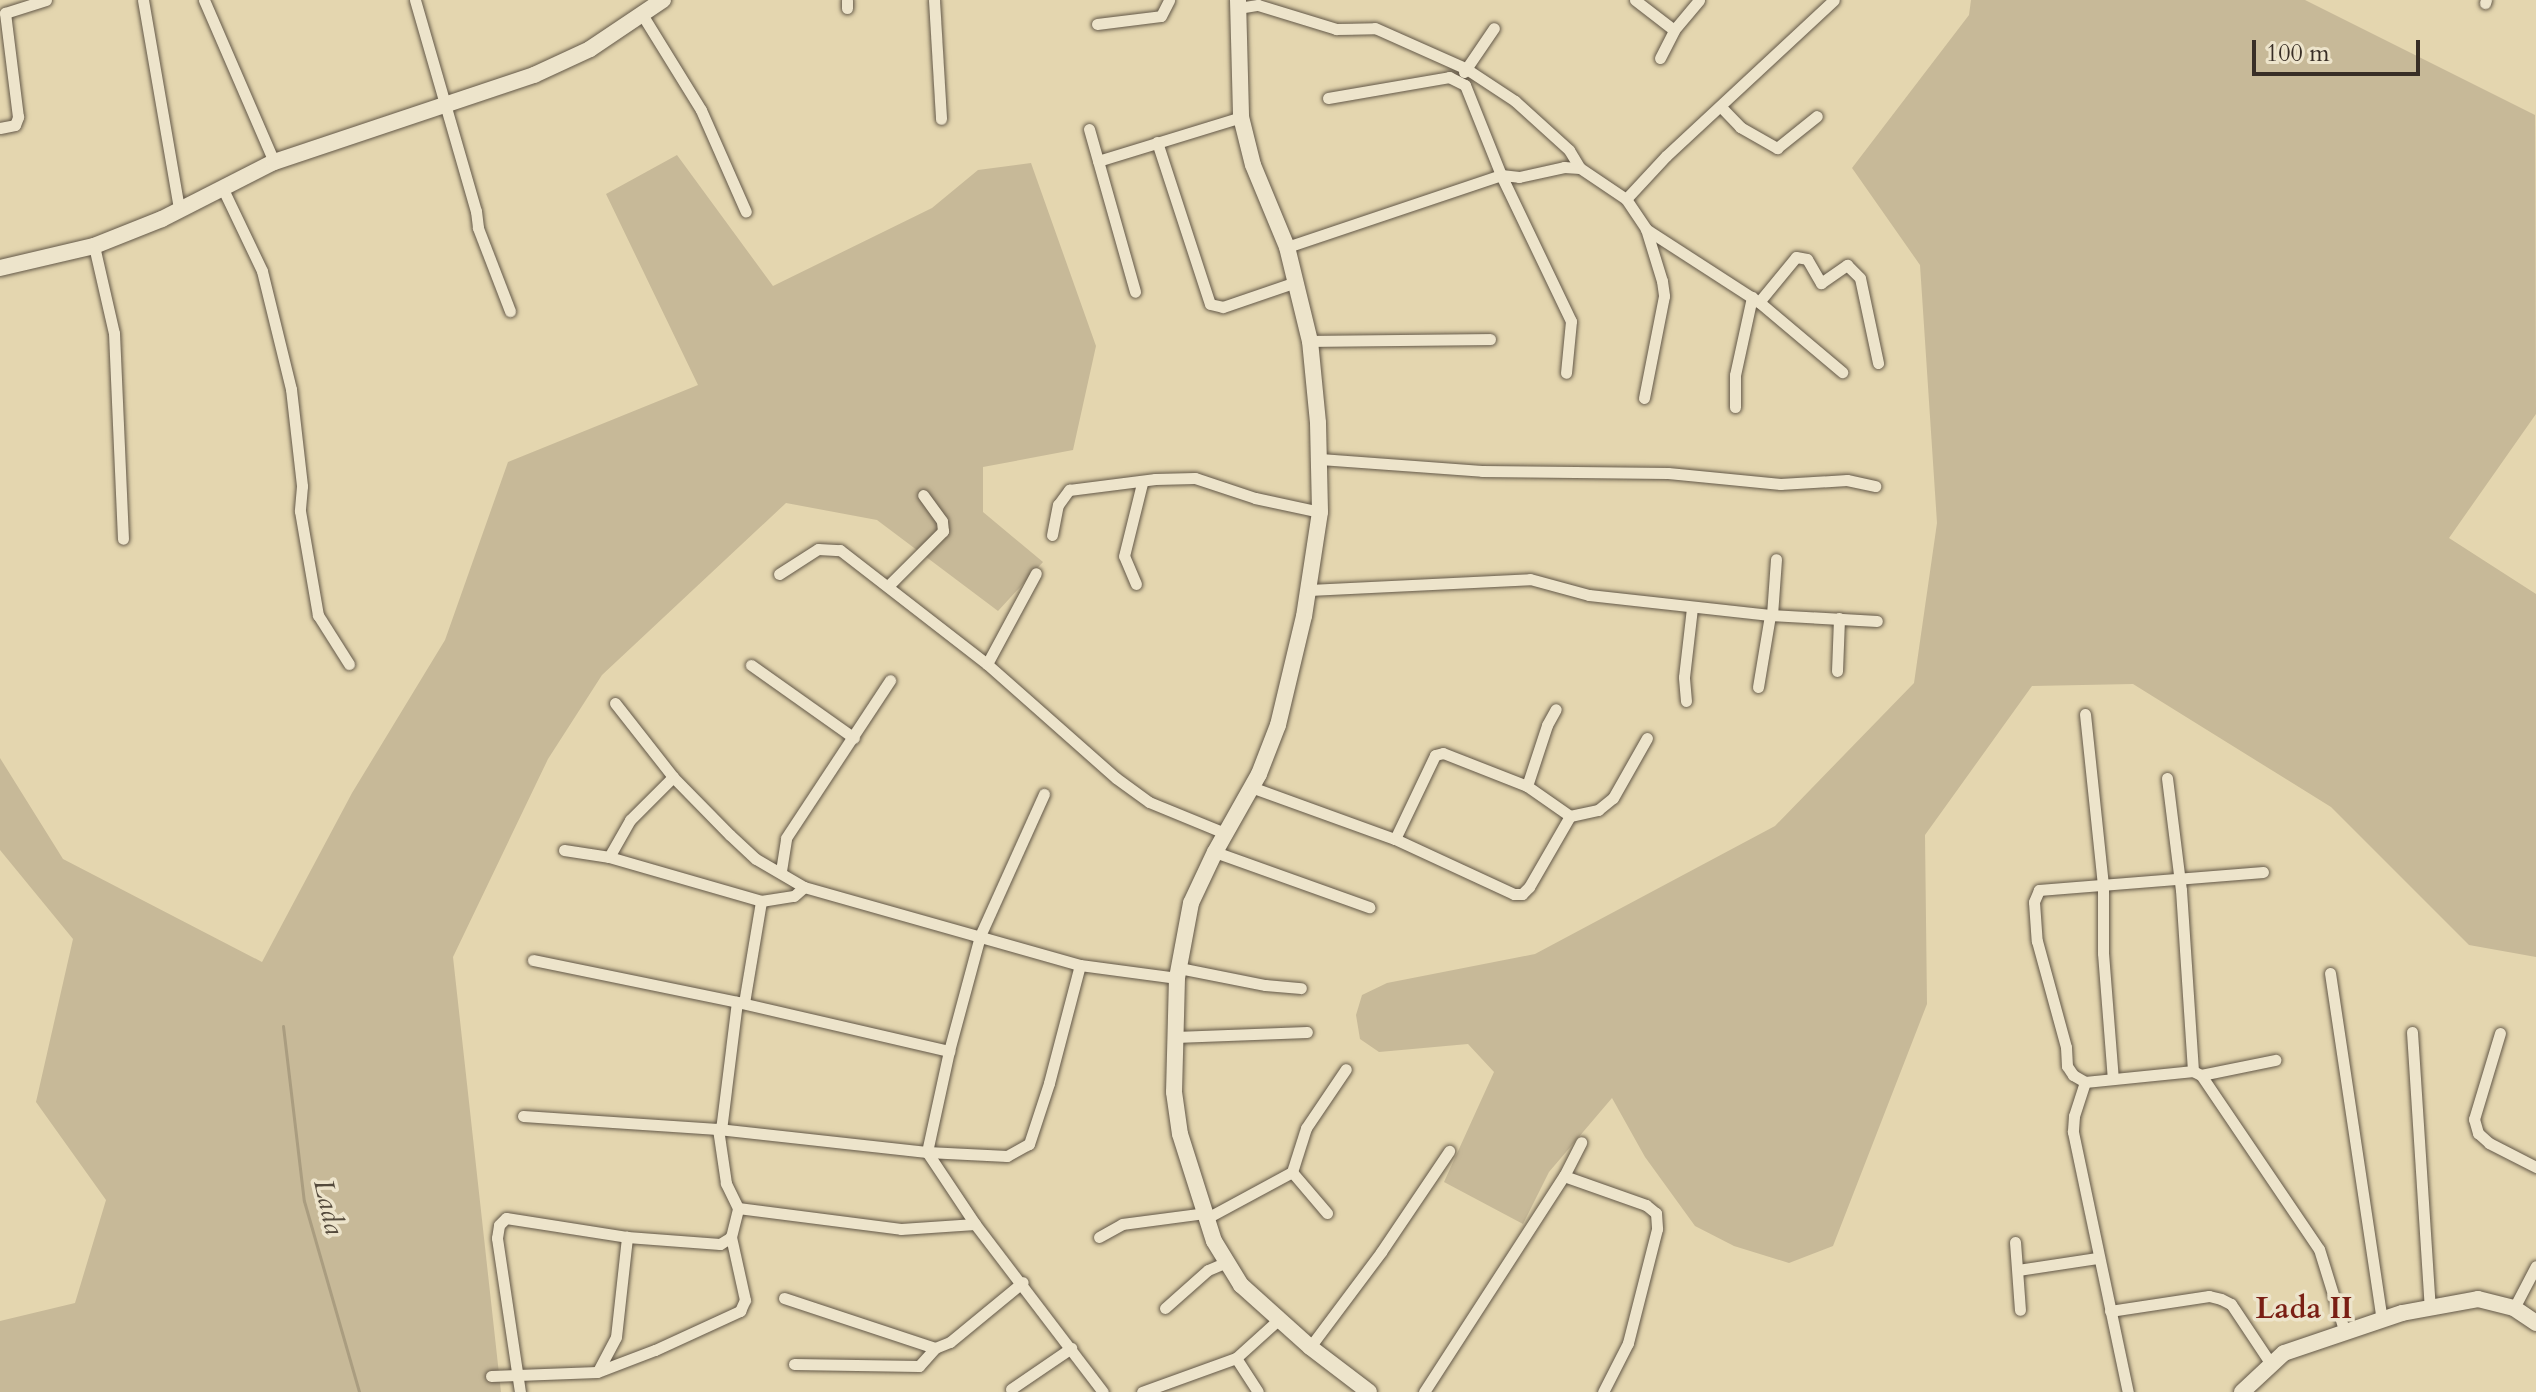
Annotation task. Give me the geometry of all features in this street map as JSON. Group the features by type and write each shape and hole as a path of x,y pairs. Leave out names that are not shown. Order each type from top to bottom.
{"street":[{"path":"0,128 15,125 18,117 5,13 46,0"},
{"path":"143,0 179,208"},
{"path":"204,0 274,162"},
{"path":"415,0 443,107 476,211 478,228 510,311"},
{"path":"0,268 94,246 162,219 274,162 534,75 590,49 663,0"},
{"path":"934,0 941,119"},
{"path":"1097,24 1161,16 1169,0"},
{"path":"1635,0 1674,30"},
{"path":"1660,58 1674,30 1699,0"},
{"path":"1626,199 1834,0"},
{"path":"1369,1392 1310,1347 1241,1285 1206,1215 1180,1134 1174,1092 1178,973 1191,903 1251,787 1278,725 1309,590 1320,512 1320,459 1310,341 1287,247 1253,165 1241,117 1238,4 1258,5 1336,29 1375,28 1465,68 1515,101 1569,150 1580,168 1626,199 1646,229 1664,296 1644,398"},
{"path":"643,16 701,110 746,212"},
{"path":"1460,80 1494,28"},
{"path":"1328,98 1449,77 1460,80 1471,96 1501,175 1571,321 1566,373"},
{"path":"1721,107 1740,127 1777,148 1817,116"},
{"path":"1098,161 1241,117"},
{"path":"1089,129 1135,292"},
{"path":"1157,142 1210,304 1223,307 1296,282"},
{"path":"1287,247 1501,175 1519,177 1564,167 1580,168"},
{"path":"222,187 262,271 291,389 302,486 300,511 318,615 349,664"},
{"path":"1646,229 1755,300 1842,372"},
{"path":"94,246 114,333 123,539"},
{"path":"1735,407 1735,375 1755,300 1796,257 1807,259 1821,283 1847,265 1860,278 1878,363"},
{"path":"1310,341 1490,339"},
{"path":"1320,459 1482,471 1668,473 1780,484 1847,480 1875,486"},
{"path":"1052,535 1058,505 1069,490 1195,478 1255,498 1320,512"},
{"path":"1136,584 1124,556 1142,483"},
{"path":"888,586 943,531 942,521 923,495"},
{"path":"779,574 818,549 840,550 987,664 1064,735 1149,802 1227,834"},
{"path":"1758,687 1771,615 1776,559"},
{"path":"987,664 1036,573"},
{"path":"1309,590 1530,579 1589,595 1692,608 1877,621"},
{"path":"1686,701 1684,677 1692,608"},
{"path":"1837,671 1839,618"},
{"path":"751,665 854,738"},
{"path":"781,871 786,838 890,680"},
{"path":"615,703 673,777 756,859 804,887 1080,965 1301,988"},
{"path":"1527,786 1547,725 1556,709"},
{"path":"2085,714 2103,884 2103,953 2113,1079"},
{"path":"1395,839 1435,755 1451,755 1527,786 1570,816 1598,810 1613,798 1647,738"},
{"path":"609,857 630,820 673,777"},
{"path":"2167,778 2180,879 2197,1073 2319,1249 2344,1330"},
{"path":"1251,787 1395,839 1514,894 1522,894 1567,826 1570,816"},
{"path":"1044,794 980,936 949,1051 927,1152 975,1224 1023,1282 1103,1392"},
{"path":"564,850 609,857 761,901 794,896 804,887"},
{"path":"1215,852 1369,907"},
{"path":"2263,872 2050,887 2039,890 2034,902 2037,941 2066,1047 2067,1066 2073,1075 2085,1082 2197,1073 2275,1060"},
{"path":"491,1376 597,1372 655,1350 740,1311 745,1300 731,1237 738,1208 726,1183 720,1129 740,1002 761,901"},
{"path":"533,960 740,1002 949,1051"},
{"path":"523,1116 720,1129 927,1152 1007,1156 1029,1144 1049,1083 1080,965"},
{"path":"2330,973 2382,1319"},
{"path":"1175,1037 1307,1032"},
{"path":"2412,1032 2430,1307"},
{"path":"2500,1033 2474,1119 2478,1133 2489,1143 2536,1167"},
{"path":"1099,1237 1132,1222 1206,1215 1292,1172 1306,1128 1346,1069"},
{"path":"2085,1082 2074,1116 2073,1132 2097,1258 2128,1392"},
{"path":"1424,1392 1564,1176 1581,1142"},
{"path":"1310,1347 1381,1252 1449,1151"},
{"path":"1292,1172 1327,1213"},
{"path":"1564,1176 1646,1205 1656,1213 1657,1229 1628,1343 1603,1392"},
{"path":"738,1208 901,1229 975,1224"},
{"path":"520,1392 497,1238 499,1225 506,1218 627,1237 720,1244 731,1237"},
{"path":"597,1372 616,1337 627,1237"},
{"path":"2015,1242 2020,1310"},
{"path":"2018,1270 2097,1258"},
{"path":"1165,1308 1208,1270 1227,1262"},
{"path":"2514,1308 2536,1266"},
{"path":"794,1364 919,1366 935,1348 950,1342 1023,1282"},
{"path":"2110,1311 2209,1296 2221,1299 2231,1304 2271,1364"},
{"path":"784,1298 935,1348"},
{"path":"2242,1392 2284,1353 2344,1330 2402,1313 2478,1299 2514,1308 2536,1323"},
{"path":"1142,1392 1163,1388 1236,1358 1278,1320"},
{"path":"1011,1389 1071,1348"},
{"path":"1236,1358 1258,1392"}],"shaded area":[{"path":"1971,0 2305,0 2535,115 2536,414 2449,538 2536,594 2536,957 2469,945 2331,807 2133,684 2032,686 1925,835 1927,1004 1833,1246 1789,1263 1734,1246 1695,1226 1645,1157 1612,1098 1549,1172 1523,1224 1444,1182 1494,1072 1468,1044 1379,1052 1360,1039 1356,1015 1362,995 1387,983 1535,954 1775,826 1914,683 1937,523 1920,265 1852,168 1969,15"},
{"path":"677,155 773,286 932,208 978,170 1031,163 1096,346 1073,450 983,467 983,512 1043,562 998,611 877,520 786,503 602,675 548,759 453,957 501,1392 0,1392 0,1321 75,1303 106,1200 36,1102 73,939 0,850 0,758 63,859 262,962 352,793 445,640 508,462 698,385 606,194"}],"waterway":[{"name":"Lada","path":"283,1026 304,1201 359,1392"}],"district":[{"name":"Lada II","path":"2304,1309"}]}
